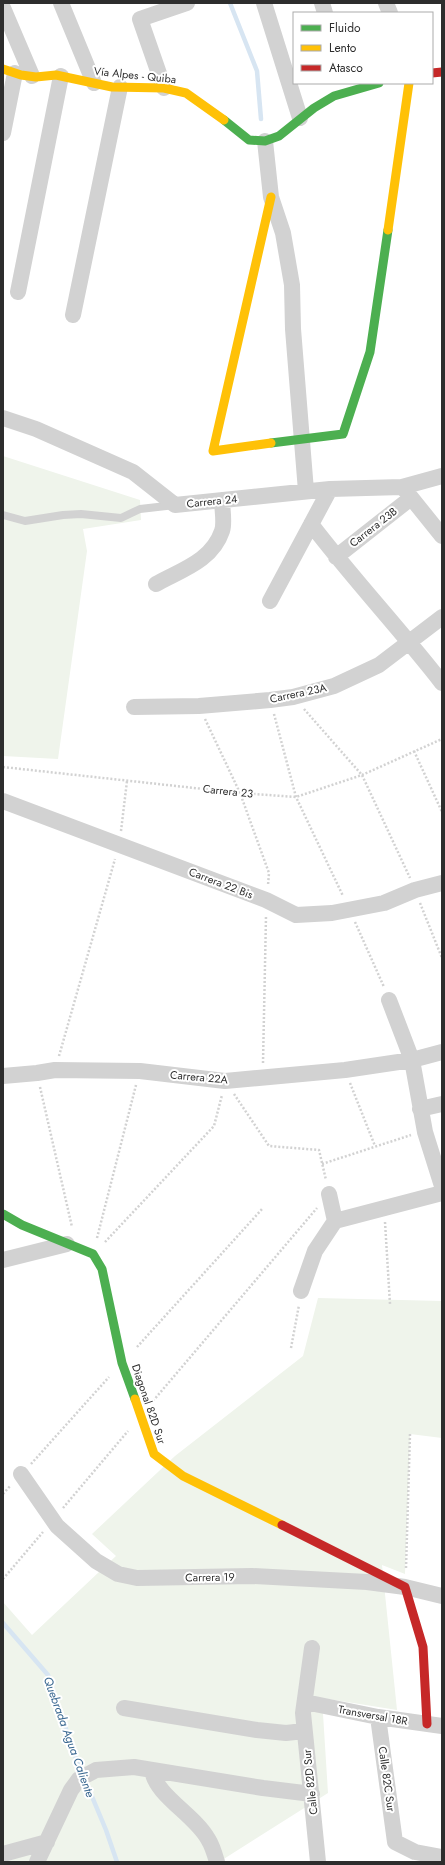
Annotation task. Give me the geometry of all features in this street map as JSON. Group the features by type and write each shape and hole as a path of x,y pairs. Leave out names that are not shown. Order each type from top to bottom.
{"street":[{"path":"61,3 94,83"},
{"path":"164,88 140,19 188,3"},
{"path":"264,3 300,118"},
{"path":"3,8 32,76"},
{"path":"3,133 9,71"},
{"name":"Vía Alpes - Quiba","path":"9,71 32,76 61,76 120,87 164,88 186,93 202,103 249,140 265,141"},
{"path":"18,292 61,76"},
{"path":"306,492 293,329 292,285 284,233 271,197 265,141 279,136 314,108 349,87 372,84"},
{"path":"271,197 213,451 343,434 370,352 409,84"},
{"path":"73,315 120,87"},
{"name":"Carrera 24","path":"3,418 36,429 133,472 175,505 330,489 407,492 442,476"},
{"path":"270,601 330,489"},
{"path":"407,492 442,536"},
{"name":"Carrera 23B","path":"336,557 407,492"},
{"path":"156,584 202,560 213,549 223,530 222,500"},
{"path":"311,524 336,557 409,641 442,683"},
{"name":"Carrera 23A","path":"134,707 199,706 270,700 293,697 334,686 379,665 442,617"},
{"name":"Carrera 22 Bis","path":"3,802 266,900 296,914 350,911 384,903 415,890 442,883"},
{"path":"390,1000 412,1060 425,1132 442,1186"},
{"name":"Carrera 22A","path":"3,1076 55,1070 140,1071 225,1081 345,1070 412,1060 442,1052"},
{"path":"420,1109 442,1104"},
{"path":"301,1291 315,1251 336,1221 442,1193"},
{"path":"329,1194 336,1221"},
{"path":"3,1214 22,1225 93,1254"},
{"path":"3,1260 72,1245"},
{"name":"Diagonal 82D Sur","path":"93,1254 102,1269 122,1363 154,1454 183,1476 405,1587"},
{"name":"Carrera 19","path":"21,1474 57,1526 96,1561 118,1574 137,1578 260,1577 367,1582 405,1587 442,1596"},
{"path":"405,1587 424,1647 434,1725"},
{"name":"Calle 82D Sur","path":"312,1648 303,1713 318,1862"},
{"name":"Transversal 18R","path":"305,1702 378,1717 434,1725"},
{"path":"124,1708 286,1734 304,1731"},
{"name":"Calle 82C Sur","path":"378,1717 395,1842 415,1852 442,1857"},
{"path":"37,1862 71,1790 79,1779 96,1770 134,1767 263,1788 312,1794"},
{"path":"152,1770 153,1777 158,1787 182,1809 209,1839 217,1862"},
{"path":"3,1854 47,1842"}],"lane":[{"path":"3,515 25,520 81,514 121,518 140,509 175,505"}],"path":[{"path":"293,697 362,776 415,890 442,958"},
{"path":"270,700 296,797 390,1000"},
{"name":"Carrera 23","path":"3,767 240,793 296,797 362,776 414,750 442,739"},
{"path":"414,750 442,812"},
{"path":"55,1070 119,844 127,781"},
{"path":"345,1070 375,1146"},
{"path":"93,1254 140,1071"},
{"path":"37,1073 72,1245"},
{"path":"3,1578 329,1194 320,1150 269,1146 225,1081"},
{"path":"93,1254 214,1126 225,1081"},
{"path":"322,1164 375,1146 425,1132"},
{"path":"384,1208 390,1304"},
{"path":"291,1348 301,1291"},
{"path":"405,1587 410,1434"}],"shaded area":[{"path":"3,456 140,500 141,520 83,529 87,551 58,759 3,756"},
{"path":"318,1298 442,1301 442,1438 410,1434 405,1574 382,1565 397,1710 322,1698 328,1793 219,1862 3,1862 3,1602 32,1635 116,1556 92,1534 175,1456 303,1356"}],"waterway":[{"path":"230,3 257,71 261,119"},
{"name":"Quebrada Agua Caliente","path":"3,1623 48,1675 75,1756 106,1830 117,1862"}],"traffic: fast":[{"path":"224,120 249,140 265,141 279,136 314,108 334,96 376,84"},
{"path":"271,443 343,434 370,352 388,230"},
{"path":"3,1214 22,1225 93,1254 102,1269 122,1363 135,1399"}],"traffic: slow":[{"path":"3,69 21,75 36,77 56,75 112,87 164,88 186,93 224,120"},
{"path":"388,230 409,84"},
{"path":"271,197 213,451 271,443"},
{"path":"135,1399 154,1454 183,1476 282,1525"}],"traffic: jam":[{"path":"433,73 442,72"},
{"path":"282,1525 405,1587 423,1647 427,1724"}]}
